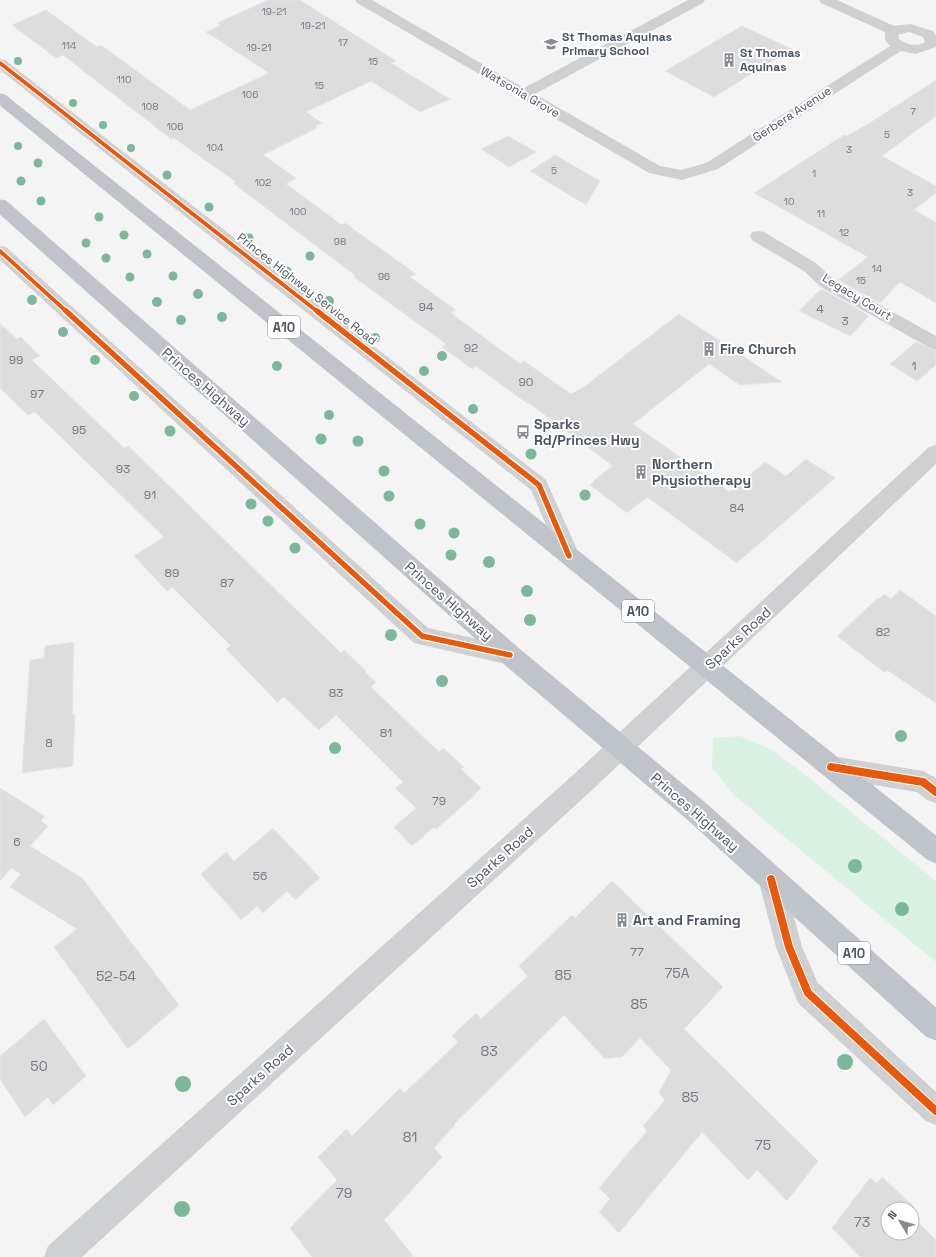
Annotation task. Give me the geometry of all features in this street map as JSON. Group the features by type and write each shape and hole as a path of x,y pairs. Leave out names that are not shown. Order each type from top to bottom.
{"highway":[{"name":"A10","path":"0,98 706,668 936,851"},
{"name":"Princes Highway","path":"0,205 510,655 695,810 936,1026"}],"street":[{"name":"Watsonia Grove","path":"362,0 655,170 682,175"},
{"path":"524,94 698,0"},
{"path":"826,0 894,31"},
{"path":"923,31 936,23"},
{"path":"904,28 923,31 928,34 932,41 932,48 918,49 899,46 890,37 894,31 904,28"},
{"name":"Gerbera Avenue","path":"682,175 712,166 899,46"},
{"name":"Princes Highway Service Road","path":"0,63 539,485 569,556"},
{"name":"Legacy Court","path":"758,236 810,267 828,283 936,344"},
{"path":"0,251 422,636 510,655"},
{"name":"Sparks Road","path":"59,1257 620,747 936,452"},
{"path":"831,767 923,782 936,792"},
{"path":"771,879 788,947 808,993 936,1111"}],"green space":[{"path":"740,736 772,750 803,773 936,881 936,962 734,795 712,768 713,738"}],"building":[{"path":"268,0 300,0 396,61 391,63 450,99 420,112 371,81 306,112 322,123 315,126 317,128 263,155 296,178 286,184 342,225 345,223 416,274 410,277 456,310 451,313 520,364 524,361 571,394 585,386 679,314 782,382 740,385 709,364 633,424 730,492 765,462 786,476 806,459 835,478 737,563 647,497 627,513 590,485 613,466 529,403 528,404 476,366 472,369 442,347 446,344 354,277 356,276 233,183 236,182 174,138 171,139 63,55 56,58 12,25 46,10 97,47 101,45 190,110 269,73 206,32 221,25 217,23"},
{"name":"St Thomas Aquinas","path":"742,26 792,49 714,97 665,71"},
{"path":"936,80 936,116 882,156 936,186 936,193 914,210 936,222 936,303 900,282 880,303 838,280 868,257 754,193 844,135 847,136 868,124"},
{"path":"508,136 536,152 509,167 481,149"},
{"path":"555,155 600,181 586,205 530,171"},
{"path":"820,290 824,290 869,316 850,336 799,311"},
{"path":"0,323 17,339 21,337 40,356 32,360 124,448 128,446 341,653 344,650 366,671 365,672 376,682 371,687 439,752 443,748 464,767 461,769 481,788 475,793 476,794 436,829 434,827 412,846 394,827 416,808 395,788 403,782 336,715 319,730 284,697 277,702 226,649 231,646 172,587 167,591 134,556 164,537 35,412 28,415 0,388"},
{"path":"916,342 936,351 936,365 917,381 890,364"},
{"path":"900,590 936,616 936,703 887,670 884,672 837,636 878,598 879,599 884,594 891,599"},
{"path":"74,642 72,714 75,714 73,766 22,773 30,660 44,658 45,646"},
{"path":"0,788 45,816 41,821 48,826 30,846 82,878 179,1005 128,1049 54,947 77,929 10,887 21,874 11,868 0,881"},
{"path":"273,828 320,878 295,900 287,891 263,913 257,906 241,920 201,874 226,852 234,861"},
{"path":"612,881 723,987 684,1029 818,1161 787,1201 757,1170 748,1180 702,1132 619,1233 599,1212 610,1199 599,1188 647,1131 643,1126 665,1100 659,1093 671,1070 640,1038 622,1057 605,1059 564,1015 454,1124 455,1125 434,1148 442,1157 384,1220 414,1257 312,1257 290,1228 337,1180 318,1157 346,1129 352,1136 400,1088 404,1093 416,1082 458,1042 452,1036 476,1013 481,1019 528,976 519,966 572,915 575,918"},
{"path":"44,1019 86,1076 53,1105 48,1097 25,1117 0,1079 0,1056"},
{"path":"882,1177 908,1201 880,1201 880,1241 920,1241 920,1224 936,1240 936,1257 860,1257 832,1228 870,1178 877,1183"}],"cycle path":[{"path":"0,63 539,485 569,556"},
{"path":"0,251 422,636 510,655"},
{"path":"831,767 923,782 936,792"},
{"path":"771,879 789,947 808,993 936,1111"}],"place":[{"name":"St Thomas Aquinas Primary School","path":"551,44"},
{"name":"St Thomas Aquinas","path":"729,60"},
{"name":"Fire Church","path":"709,349"},
{"name":"Sparks Rd/Princes Hwy","path":"523,432"},
{"name":"Northern Physiotherapy","path":"641,472"},
{"name":"Art and Framing","path":"622,920"}]}
